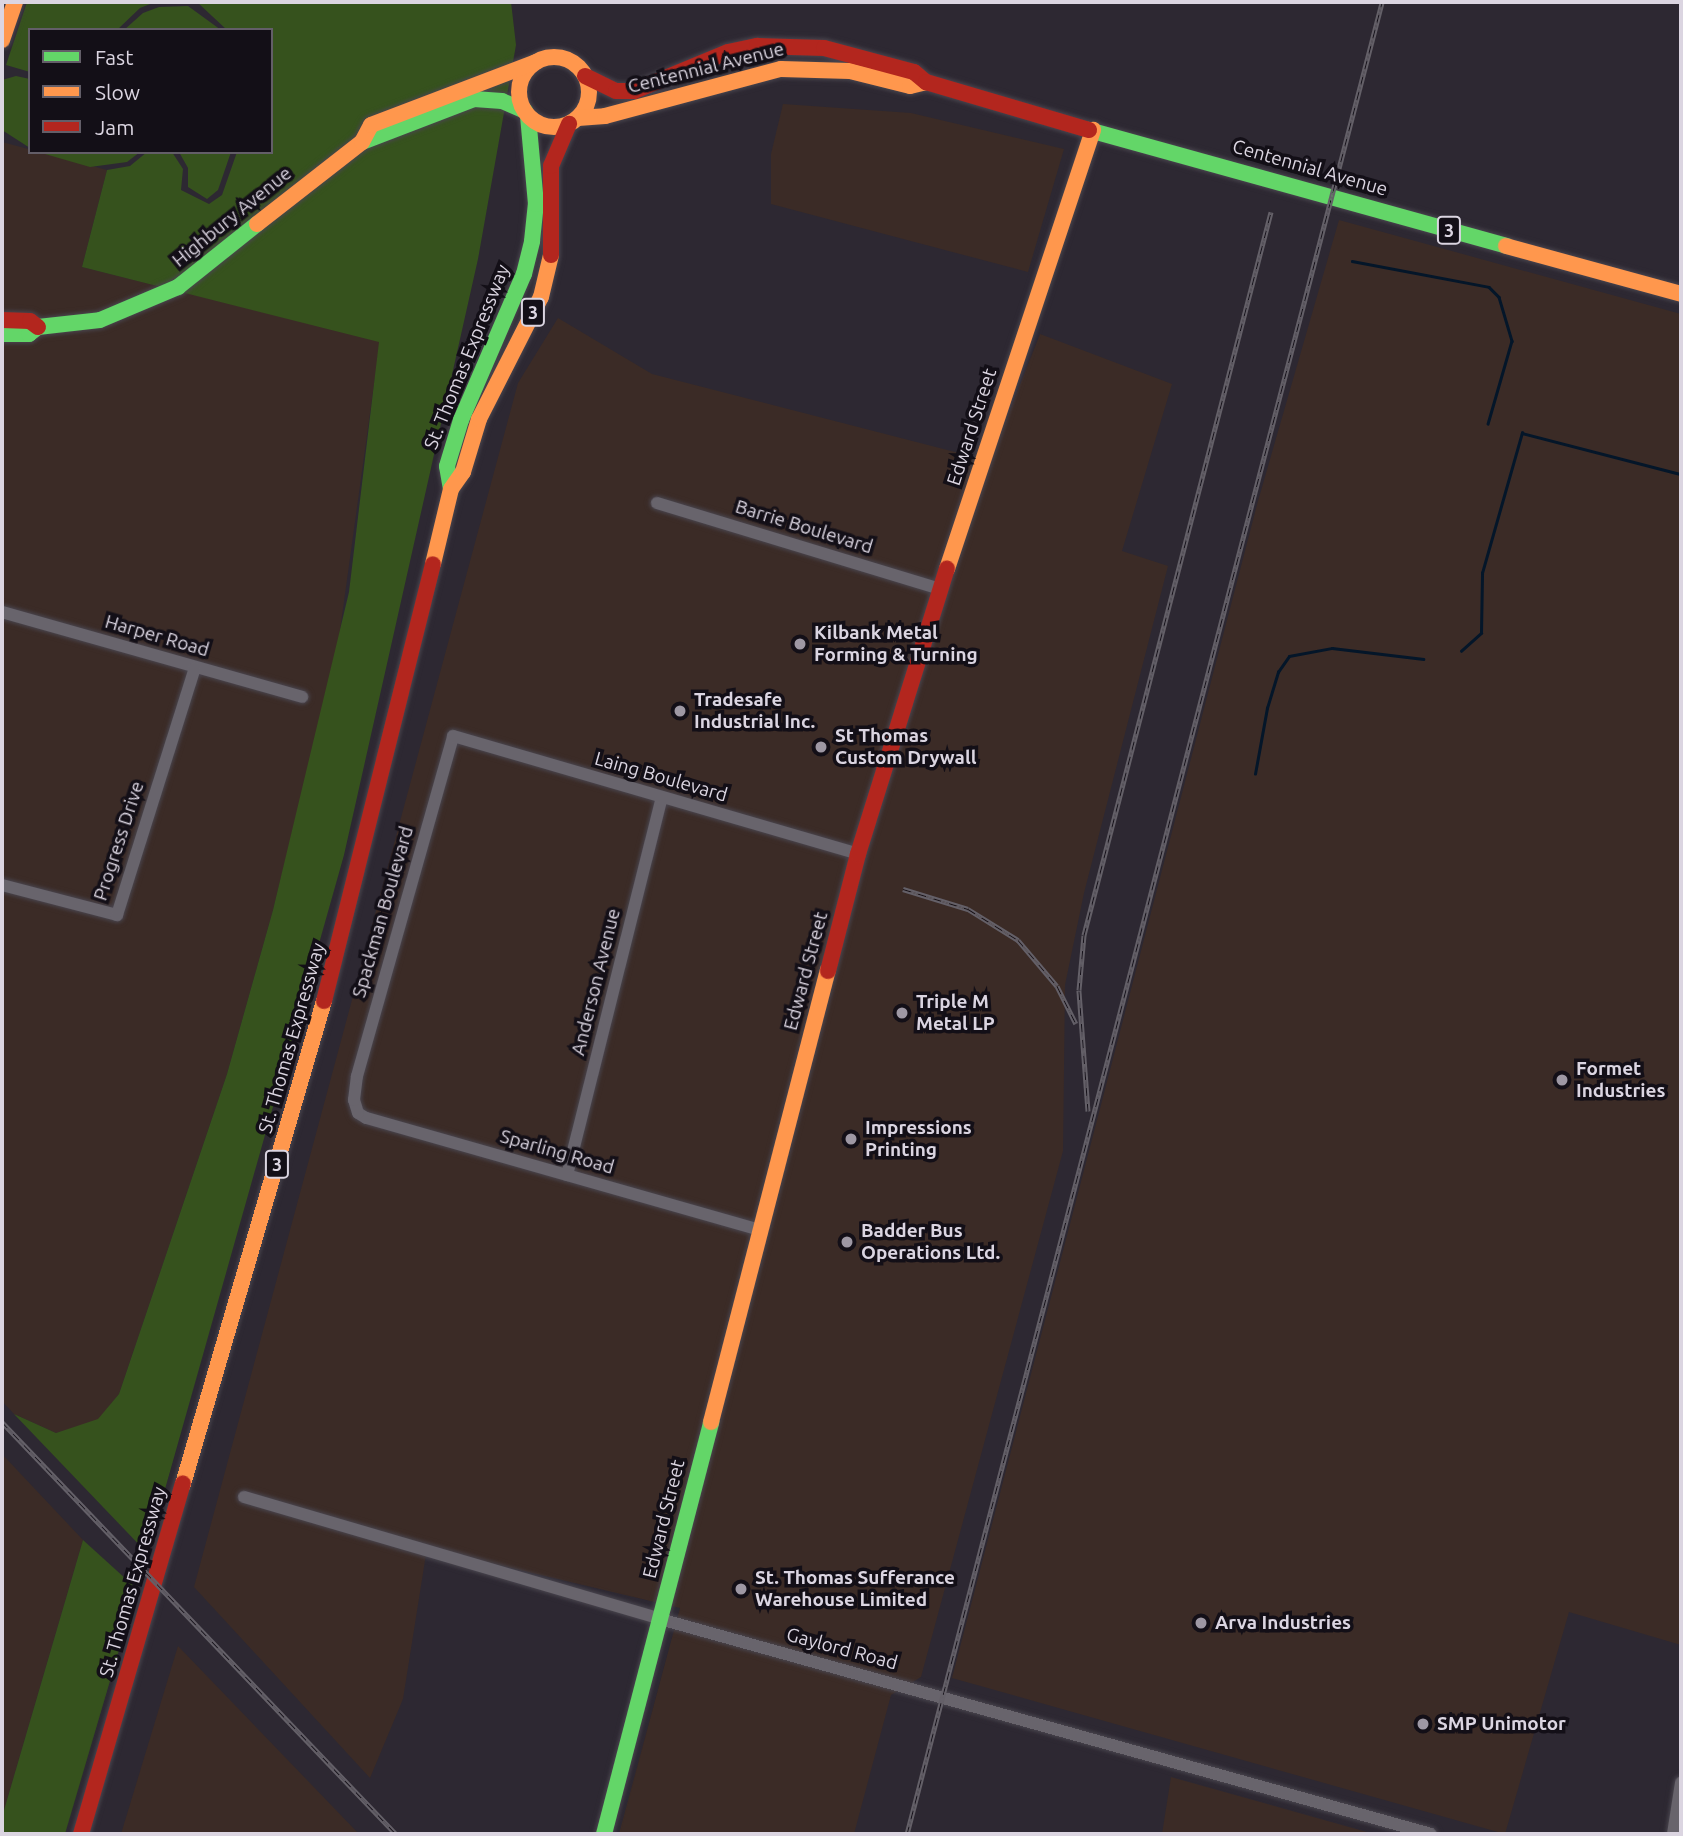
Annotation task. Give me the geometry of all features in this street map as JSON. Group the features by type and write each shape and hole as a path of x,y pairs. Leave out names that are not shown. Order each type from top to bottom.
{"main road":[{"path":"2,40 15,2"},
{"name":"Centennial Avenue","path":"585,76 616,91 634,91 729,52 791,45 891,65 914,72 926,82 1681,294"},
{"path":"547,58 569,61 585,76 589,98 574,121 546,126 526,113 519,91 522,80 536,62 547,58"},
{"name":"Highbury Avenue","path":"2,334 29,334 38,327 100,320 178,287 362,142 371,125 536,62"},
{"name":"Centennial Avenue","path":"574,121 605,116 781,69 850,71 910,86 926,82"},
{"name":"Highbury Avenue","path":"362,142 374,141 474,99 502,101 526,113"},
{"name":"St. Thomas Expressway","path":"451,488 447,466 461,420 524,274 532,242 536,204 526,113"},
{"name":"St. Thomas Expressway","path":"81,1834 335,963 451,488 463,472 479,419 541,297 552,250 551,166 574,121"},
{"name":"Edward Street","path":"604,1834 858,854 940,589 1093,130"},
{"name":"Highbury Avenue","path":"2,320 30,321 38,327"}],"street":[{"name":"Barrie Boulevard","path":"657,503 940,589"},
{"name":"Harper Road","path":"2,612 302,696"},
{"name":"Progress Drive","path":"2,885 117,915 195,668"},
{"name":"Laing Boulevard","path":"453,736 858,854"},
{"name":"Spackman Boulevard","path":"354,1100 357,1076 453,736"},
{"name":"Anderson Avenue","path":"567,1175 662,798"},
{"name":"Sparling Road","path":"354,1100 358,1113 366,1118 761,1230"},
{"name":"Gaylord Road","path":"244,1496 660,1619 1431,1834"},
{"path":"1673,1834 1681,1783"}],"shaded area":[{"path":"783,104 911,113 1064,149 1028,272 771,204 771,154"},
{"path":"2,142 28,149 28,154 47,154 107,170 82,267 380,341 337,652 273,910 227,1074 119,1394 98,1420 56,1433 14,1414 2,1401"},
{"path":"1339,220 1681,314 1681,1645 1569,1612 1505,1834 952,1678 1258,501"},
{"path":"558,318 652,374 990,461 1040,334 1172,384 1122,551 1168,566 1084,893 1065,985 1063,1151 921,1677 891,1695 854,1834 619,1834 680,1608 427,1548 403,1699 370,1778 194,1587 518,383"},
{"path":"2,1454 83,1540 2,1817"},
{"path":"178,1646 359,1834 121,1834"},
{"path":"1171,1777 1374,1834 1162,1834"}],"green space":[{"path":"27,2 155,2 140,8 119,28 28,28 28,71 6,65"},
{"path":"197,2 511,2 516,45 478,259 344,855 147,1553 14,1414 56,1433 98,1419 119,1394 227,1074 273,910 349,592 379,342 82,267 107,170 130,166 145,154 173,154 183,169 181,190 209,204 222,195 236,154 273,154 273,28 225,28"},
{"path":"188,6 218,28 126,28 143,13 159,7"},
{"path":"16,76 28,79 28,147 2,130 2,80"},
{"path":"45,154 137,154 127,162 90,167"},
{"path":"180,154 230,154 218,190 207,199 188,187 188,168"},
{"path":"83,1540 137,1589 65,1834 2,1834 2,1817"}],"waterway":[{"path":"1352,261 1489,287 1499,297 1512,341 1488,424"},
{"path":"1461,651 1481,633 1482,573 1522,433 1681,474"},
{"path":"1255,774 1267,708 1278,672 1289,656 1332,648 1423,659"}],"railway":[{"path":"907,1834 1382,2"},
{"path":"1088,1111 1079,990 1084,935 1271,212"},
{"path":"903,889 968,909 1018,940 1057,986 1076,1024"},
{"path":"2,1422 396,1834"}],"traffic: fast":[{"path":"362,142 474,99 502,101 525,111"},
{"path":"451,489 447,466 461,420 524,274 532,241 536,204 528,116"},
{"path":"1089,130 1506,246"},
{"path":"2,334 29,334 38,327 100,320 178,287 257,224"},
{"path":"604,1834 711,1422"}],"traffic: slow":[{"path":"2,40 15,2"},
{"path":"554,57 579,67 589,92 579,117 554,127 529,117 519,92 529,67 554,57"},
{"path":"257,224 362,142 371,125 536,62"},
{"path":"578,118 605,116 781,69 850,71 910,86 926,82"},
{"path":"947,569 1093,130"},
{"path":"1506,246 1681,294"},
{"path":"433,564 451,489 463,472 479,419 541,297 551,255"},
{"path":"711,1422 828,971"},
{"path":"183,1484 324,1001"}],"traffic: jam":[{"path":"585,76 616,91 634,91 728,52 757,46 824,48 914,72 926,82 1089,130"},
{"path":"551,255 551,166 569,124"},
{"path":"2,320 30,321 38,327"},
{"path":"324,1001 433,564"},
{"path":"828,971 858,854 947,569"},
{"path":"81,1834 183,1484"}],"place":[{"name":"Kilbank Metal Forming & Turning","path":"800,644"},
{"name":"Tradesafe Industrial Inc.","path":"680,711"},
{"name":"St Thomas Custom Drywall","path":"821,747"},
{"name":"Triple M Metal LP","path":"902,1013"},
{"name":"Formet Industries","path":"1562,1080"},
{"name":"Impressions Printing","path":"851,1139"},
{"name":"Badder Bus Operations Ltd.","path":"847,1242"},
{"name":"St. Thomas Sufferance Warehouse Limited","path":"741,1589"},
{"name":"Arva Industries","path":"1201,1623"},
{"name":"SMP Unimotor","path":"1423,1724"}]}
